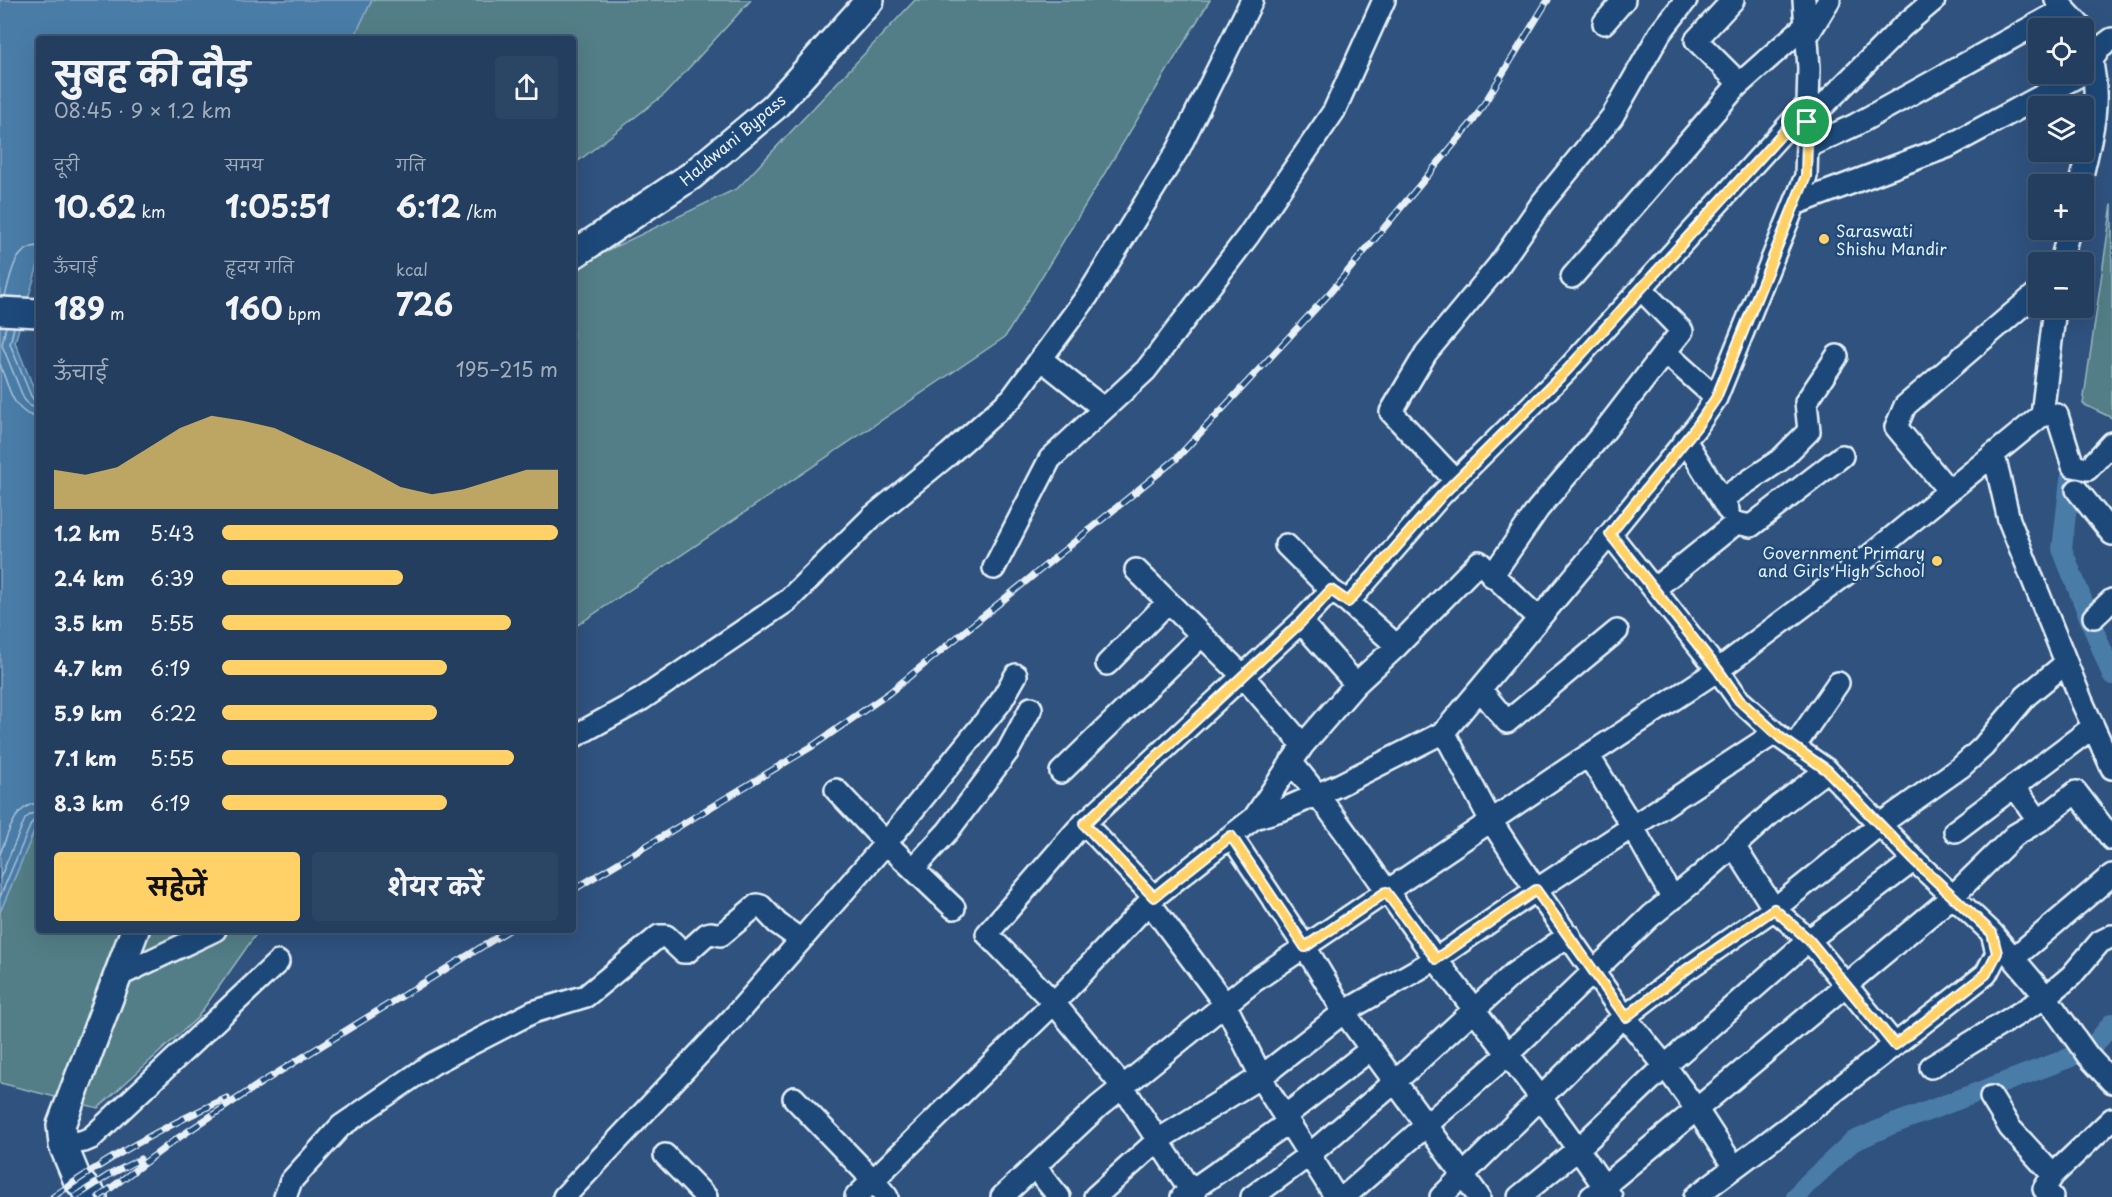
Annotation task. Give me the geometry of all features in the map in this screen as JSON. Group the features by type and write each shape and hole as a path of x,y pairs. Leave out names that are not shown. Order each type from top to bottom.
{"main road":[{"name":"Haldwani Bypass","path":"576,253 691,176 774,108 870,0"},
{"path":"0,311 36,313"},
{"path":"93,1197 77,1179 63,1145 61,1125 134,933"}],"street":[{"path":"576,735 642,699 787,601 872,517 949,454 1012,398 1088,295 1179,148 1252,0"},
{"path":"994,568 1050,459 1146,370 1248,236 1334,111 1384,0"},
{"path":"1604,23 1624,0"},
{"path":"1456,481 1391,412 1426,354 1499,264 1542,203 1612,117 1660,33 1686,0"},
{"path":"1733,0 1696,40 1739,83"},
{"path":"1254,818 1284,809 1339,785 1444,732 1610,534 1716,398 1806,176 1809,68 1804,0"},
{"path":"1572,277 1739,83 1806,30 1829,0"},
{"path":"1348,602 1456,481 1567,370 1807,114 1934,0"},
{"path":"1807,147 1855,125 2060,4 2073,18"},
{"path":"2082,174 2096,119 2094,59"},
{"path":"1795,204 1947,147 2052,84"},
{"path":"1492,576 1538,509 1602,434 1682,331 1641,289"},
{"path":"1949,491 1896,427 1905,406 2028,301"},
{"path":"2042,415 2054,318"},
{"path":"1665,352 1716,398"},
{"path":"1722,499 1780,460 1809,431 1806,402 1838,356"},
{"path":"1041,359 1104,409"},
{"path":"1002,1197 1099,1106 1254,981 1718,670 1862,562 2042,415 2057,415 2073,466 2088,469 2112,443"},
{"path":"1685,440 1736,523 1751,526 1842,456"},
{"path":"1994,454 2009,520 2093,727 2112,768"},
{"path":"2077,490 2112,534"},
{"path":"1654,589 1736,523"},
{"path":"1610,534 1718,670 1739,700 1775,733 1827,770 1914,860 1992,933 2015,957 2084,1051 2112,1082"},
{"path":"1286,545 1331,590 1348,602 1397,646"},
{"path":"856,1197 1054,1004 1152,900 1254,818 1303,745 1356,684 1397,646 1479,562 1539,619"},
{"path":"1136,570 1242,675 1303,745"},
{"path":"1331,590 1301,622 1084,824 987,934 1054,1004 1123,1087 1158,1140 1189,1195 1287,1119 1371,1049"},
{"path":"1107,664 1167,603"},
{"path":"1301,622 1356,684"},
{"path":"1480,689 1507,722 1617,631"},
{"path":"1061,772 1201,636"},
{"path":"1441,1197 1612,1028 1683,972 1774,909 1879,825 1961,766 1983,747 2026,696 2067,663"},
{"path":"564,1197 732,1019 886,843 1000,703 1016,675"},
{"path":"1794,747 1838,683"},
{"path":"913,869 948,831 1008,751 1030,708"},
{"path":"1955,831 2093,727"},
{"path":"1444,732 1491,821 1536,890 1626,1017 1697,1110 1734,1167"},
{"path":"1095,1197 1158,1140 1262,1076 1344,1012 1436,959 1632,826 1775,733"},
{"path":"1588,755 1632,826 1672,899"},
{"path":"1291,762 1317,794 1386,892 1578,1149 1602,1193 1697,1110 1953,896 2015,835 2038,822 2076,792 2112,839"},
{"path":"1344,1197 1507,1055 1593,970 1672,899 1778,807 1827,770"},
{"path":"2014,786 2038,822"},
{"path":"836,790 886,843 954,908"},
{"path":"1084,824 1152,900 1226,1004 1262,1076 1336,1197"},
{"path":"1231,836 1305,947 1344,1012 1479,1197"},
{"path":"1734,846 1774,909 1809,940 1895,1045"},
{"path":"1519,1197 1578,1149 1665,1066 1809,940 1914,860"},
{"path":"2015,957 2112,875"},
{"path":"285,1197 291,1181 341,1126 432,1064 533,1012 585,996 659,936 666,936 683,952 687,952 707,934 721,935 757,905 761,906 780,926 801,940"},
{"path":"116,977 209,933"},
{"path":"1695,1197 1986,974 1997,953 1992,933"},
{"path":"1252,1197 1309,1155 1395,1082 1513,974 1569,935"},
{"path":"1931,1067 2046,997 2071,976 2100,942 2112,936"},
{"path":"63,1145 91,1138 278,962"},
{"path":"1991,1097 2010,1128 2053,1175"},
{"path":"794,1098 887,1197"},
{"path":"2052,1197 2044,1189 2053,1175 2112,1119"},
{"path":"665,1155 706,1197"},
{"path":"1035,1167 1059,1197"}],"green space":[{"path":"372,0 751,0 665,94 576,163 576,36 354,36"},
{"path":"915,0 1210,0 1005,337 576,626 576,266 738,188"},
{"path":"2112,204 2112,418 2083,404"},
{"path":"36,827 36,933 257,933 197,1018 98,1108 0,1083 0,912"}],"water":[{"path":"0,0 372,0 354,36 36,36 36,272 15,342 36,394 36,827 0,912"}],"waterway":[{"path":"2070,479 2062,549 2112,675"},
{"path":"1796,1197 1852,1142 1888,1126 2069,1058 2096,1043 2112,1023"}],"railway":[{"path":"576,888 811,747 889,693 1176,459 1328,295 1474,120 1548,0"},
{"path":"99,1197 175,1140 261,1083 504,933"},
{"path":"53,1197 138,1143 227,1098"},
{"path":"75,1197 109,1175 140,1159"}],"place":[{"name":"Saraswati Shishu Mandir","path":"1824,239"},
{"name":"Government Primary and Girls High School","path":"1937,561"}],"route":[{"path":"1808,105 1807,122 1806,176 1716,398 1697,426 1610,534 1718,670 1739,700 1781,738 1827,770 1914,860 1992,933 1997,953 1986,974 1895,1045 1809,940 1774,909 1683,972 1626,1017 1536,890 1436,959 1386,892 1305,947 1231,836 1154,897 1084,824 1301,622 1331,590 1348,602 1442,495 1567,370 1808,105"}]}
